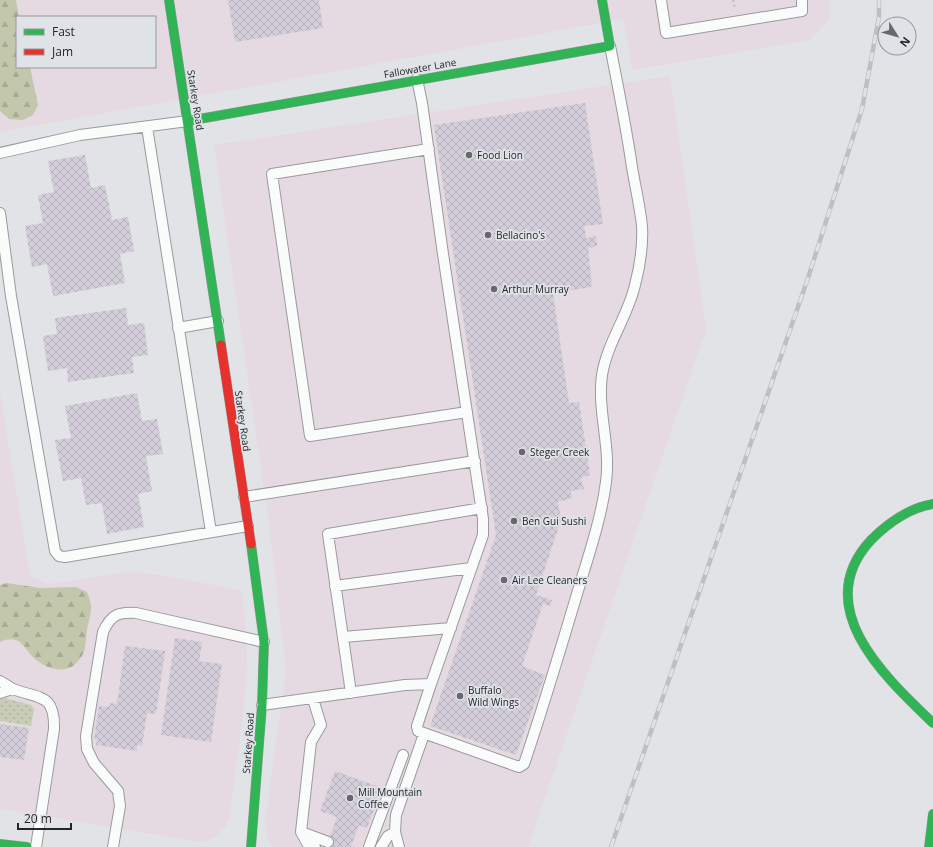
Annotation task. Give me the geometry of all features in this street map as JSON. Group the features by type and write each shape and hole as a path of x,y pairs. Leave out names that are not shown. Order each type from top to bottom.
{"street":[{"name":"Starkey Road","path":"169,0 218,321 264,642 262,706 251,847"},
{"path":"602,0 610,46"},
{"name":"Fallowater Lane","path":"188,121 417,79 610,46"},
{"path":"933,504 922,506 902,515 881,530 866,546 852,569 846,588 848,608 864,646 895,686 933,723"},
{"path":"929,847 933,814"},
{"path":"0,844 27,847"}],"lane":[{"path":"661,0 666,33 802,11 802,0"},
{"path":"417,79 429,149 482,508 483,535 417,726 418,731 424,734 519,766 524,764 556,667 594,536 606,483 607,467 607,447 600,401 602,375 608,351 628,308 635,286 640,256 642,226 610,46"},
{"path":"0,153 80,135 188,121"},
{"path":"147,127 211,532"},
{"path":"429,149 272,174 310,436 467,412"},
{"path":"0,213 11,296 55,551 59,556 65,557 248,526"},
{"path":"178,328 218,321"},
{"path":"244,497 475,461"},
{"path":"351,693 328,534 482,508"},
{"path":"335,586 471,568"},
{"path":"113,847 120,806 118,791 94,763 87,749 86,736 104,632 109,620 122,612 136,613 264,642"},
{"path":"343,637 450,628"},
{"path":"0,681 12,689"},
{"path":"262,706 405,685 431,684"},
{"path":"0,687 40,696 49,704 54,714 54,729 36,847"},
{"path":"0,693 12,689"},
{"path":"313,699 321,725 310,742 301,832 307,842 315,847"},
{"path":"399,847 395,832 396,815 424,734"},
{"path":"369,847 403,755"},
{"path":"301,832 328,842"},
{"path":"381,847 388,836 395,832"}],"shaded area":[{"path":"0,0 830,0 829,20 809,40 633,70 623,19 0,132"},
{"path":"670,76 706,330 528,847 272,847 267,836 265,824 286,670 269,522 214,145"},
{"path":"0,392 30,576 48,584 136,571 241,590 245,616 247,657 244,706 236,767 229,818 225,827 218,835 208,840 199,842 0,809"}],"green space":[{"path":"0,0 16,0 19,16 16,16 16,68 30,68 38,105 33,115 23,120 9,119 0,111"},
{"path":"7,583 40,588 76,587 87,592 91,611 85,649 83,654 73,666 67,669 54,669 40,663 18,641 9,639 0,642 0,585"},
{"path":"5,698 31,705 34,709 31,726 0,721 0,699"}],"building":[{"path":"228,0 319,0 323,28 235,42"},
{"path":"585,103 603,224 584,226 586,238 596,236 597,246 588,248 592,287 553,293 569,403 579,402 590,475 581,478 584,489 571,491 572,498 558,502 562,525 559,526 536,595 552,600 550,606 543,604 522,666 545,675 516,755 430,726 496,535 434,125"},
{"path":"85,155 91,188 105,185 112,220 128,217 134,251 120,254 125,283 53,296 47,264 32,267 25,226 43,223 38,195 54,192 48,161"},
{"path":"126,308 128,325 144,323 148,355 132,357 134,373 68,382 67,368 48,371 43,336 57,334 55,318"},
{"path":"137,393 142,421 157,419 163,454 146,456 152,491 138,494 144,527 107,534 102,503 86,505 81,478 63,481 55,440 71,438 65,406"},
{"path":"175,638 202,642 199,661 222,664 211,742 161,735"},
{"path":"125,646 165,651 156,714 147,713 142,746 137,745 137,751 96,745 97,739 94,739 99,706 109,707 110,703 117,704"},
{"path":"0,724 29,728 24,760 0,757"},
{"path":"335,771 382,788 367,828 359,825 351,847 326,847 337,817 320,811"}],"railway":[{"path":"611,847 808,278 862,109 879,17 879,0"}],"traffic: fast":[{"path":"169,0 221,345"},
{"path":"188,121 610,46 602,0"},
{"path":"933,504 916,509 899,517 871,540 854,565 848,590 851,615 861,639 876,663 894,684 933,723"},
{"path":"251,544 264,642 262,705 251,847"},
{"path":"929,847 933,814"},
{"path":"0,844 27,847"}],"traffic: jam":[{"path":"221,345 251,544"}],"place":[{"name":"Food Lion","path":"469,155"},
{"name":"Bellacino's","path":"488,235"},
{"name":"Arthur Murray","path":"494,289"},
{"name":"Steger Creek","path":"522,452"},
{"name":"Ben Gui Sushi","path":"514,521"},
{"name":"Air Lee Cleaners","path":"504,580"},
{"name":"Buffalo Wild Wings","path":"460,696"},
{"name":"Mill Mountain Coffee","path":"350,798"}]}
